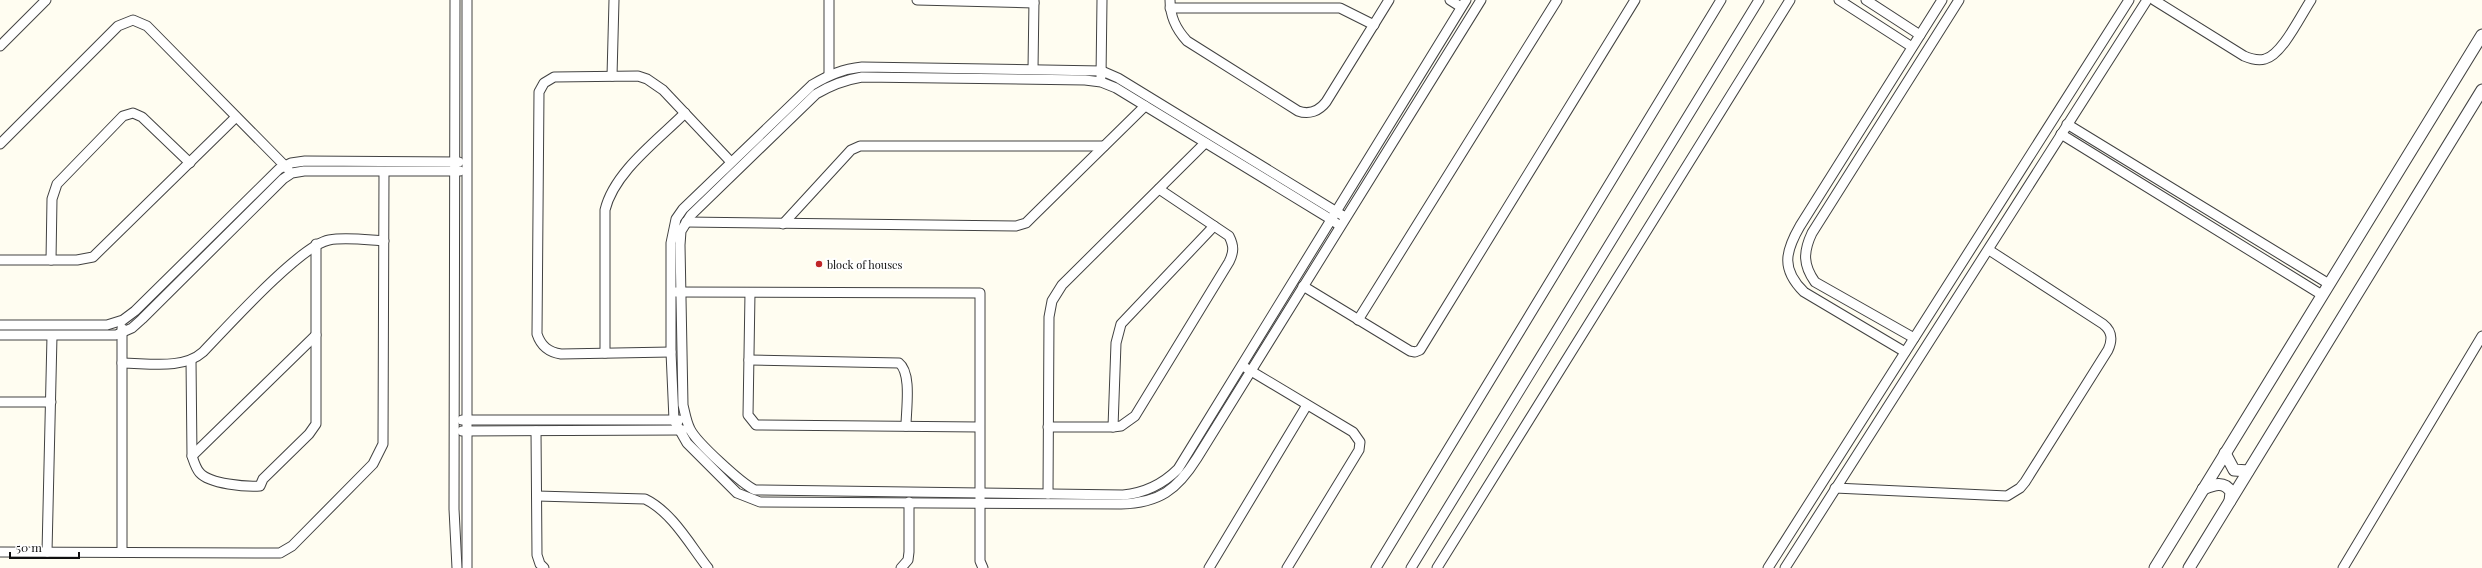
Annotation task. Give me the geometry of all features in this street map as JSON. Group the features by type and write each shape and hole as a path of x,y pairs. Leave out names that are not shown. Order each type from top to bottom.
{"street":[{"path":"0,46 46,0"},
{"path":"455,0 454,431 457,568"},
{"path":"467,0 467,568"},
{"path":"612,76 614,0"},
{"path":"828,0 829,74"},
{"path":"917,0 1034,2 1033,69"},
{"path":"1101,82 1102,0"},
{"path":"1374,25 1340,8 1170,4 1178,31 1187,41 1298,110 1308,113 1318,110 1326,102 1374,25 1389,0"},
{"path":"979,498 1048,494 1135,494 1154,487 1168,479 1178,469 1463,4 1450,0"},
{"path":"1340,226 1116,88 1101,82 1085,80 862,77 848,79 828,87 816,94 686,222 681,231 680,292 683,405 686,420 690,430 742,482 755,490 1121,504 1140,503 1158,498 1174,488 1187,474 1481,0"},
{"path":"1358,320 1557,0"},
{"path":"1303,286 1410,351 1415,352 1420,350 1635,0"},
{"path":"1376,568 1721,0"},
{"path":"1411,568 1759,0"},
{"path":"1437,568 1790,0"},
{"path":"1839,0 1912,47"},
{"path":"1866,0 1920,34"},
{"path":"1905,352 1804,292 1794,282 1788,269 1787,257 1791,241 1942,0"},
{"path":"1914,338 1815,282 1808,271 1805,259 1806,246 1812,233 1959,0"},
{"path":"1768,568 2129,0"},
{"path":"1785,568 2147,0"},
{"path":"2154,0 2244,56 2255,60 2266,59 2276,53 2311,0"},
{"path":"0,144 118,26 133,20 147,26 292,173"},
{"path":"2155,568 2482,35"},
{"path":"932,497 909,502 752,500 737,493 687,443 678,430 674,420 671,352 671,243 676,219 683,209 780,114 812,85 829,74 845,69 862,67 1102,71 1118,78 1345,217"},
{"path":"671,352 555,353 543,346 537,334 539,92 544,83 554,78 612,76 647,78 656,83 731,162"},
{"path":"2189,568 2482,90"},
{"path":"686,222 1016,226 1026,223 1145,106"},
{"path":"51,260 52,199 57,184 123,116 133,113 142,117 190,163"},
{"path":"605,353 605,210 607,200 619,179 685,113"},
{"path":"780,114 787,122"},
{"path":"0,260 86,260 93,257 236,117"},
{"path":"2067,124 2329,284"},
{"path":"2061,134 2322,295"},
{"path":"1854,139 1867,146"},
{"path":"1048,494 1049,317 1055,294 1205,143"},
{"path":"783,224 851,150 860,146 1104,146"},
{"path":"0,325 107,325 123,320 135,311 284,166 305,161 467,162"},
{"path":"0,335 104,336 122,334 142,319 282,179 292,173 304,171 467,171"},
{"path":"0,552 280,553 292,546 373,464 383,444 384,172"},
{"path":"1048,427 1121,426 1135,416 1229,262 1233,253 1233,244 1229,236 1159,189"},
{"path":"1113,427 1116,343 1121,324 1214,226"},
{"path":"122,363 178,363 191,360 203,352 300,255 316,244 330,239 384,241"},
{"path":"191,360 192,456 196,468 205,477 245,487 260,486 263,479 309,434 316,424 316,244"},
{"path":"1835,488 2007,496 2014,493 2025,482 2108,350 2112,335 2108,328 2103,324 1989,250"},
{"path":"671,292 980,293 979,498 980,561 983,568"},
{"path":"750,293 748,414 756,425 979,426"},
{"path":"122,552 123,320"},
{"path":"192,456 316,335"},
{"path":"47,552 52,336"},
{"path":"2343,568 2482,336"},
{"path":"749,360 899,364 906,376 906,426"},
{"path":"1242,365 1354,432 1359,438 1360,446 1287,568"},
{"path":"0,402 51,402"},
{"path":"1209,568 1307,405"},
{"path":"454,420 686,420"},
{"path":"536,430 537,555 544,568"},
{"path":"454,431 690,430"},
{"path":"2225,453 2234,470 2248,471"},
{"path":"2203,489 2213,485 2224,485 2230,492 2230,501"},
{"path":"537,496 645,499 652,503 669,518 708,568"},
{"path":"901,568 908,560 909,552 909,502"}],"place":[{"name":"block of houses","path":"819,264"}]}
